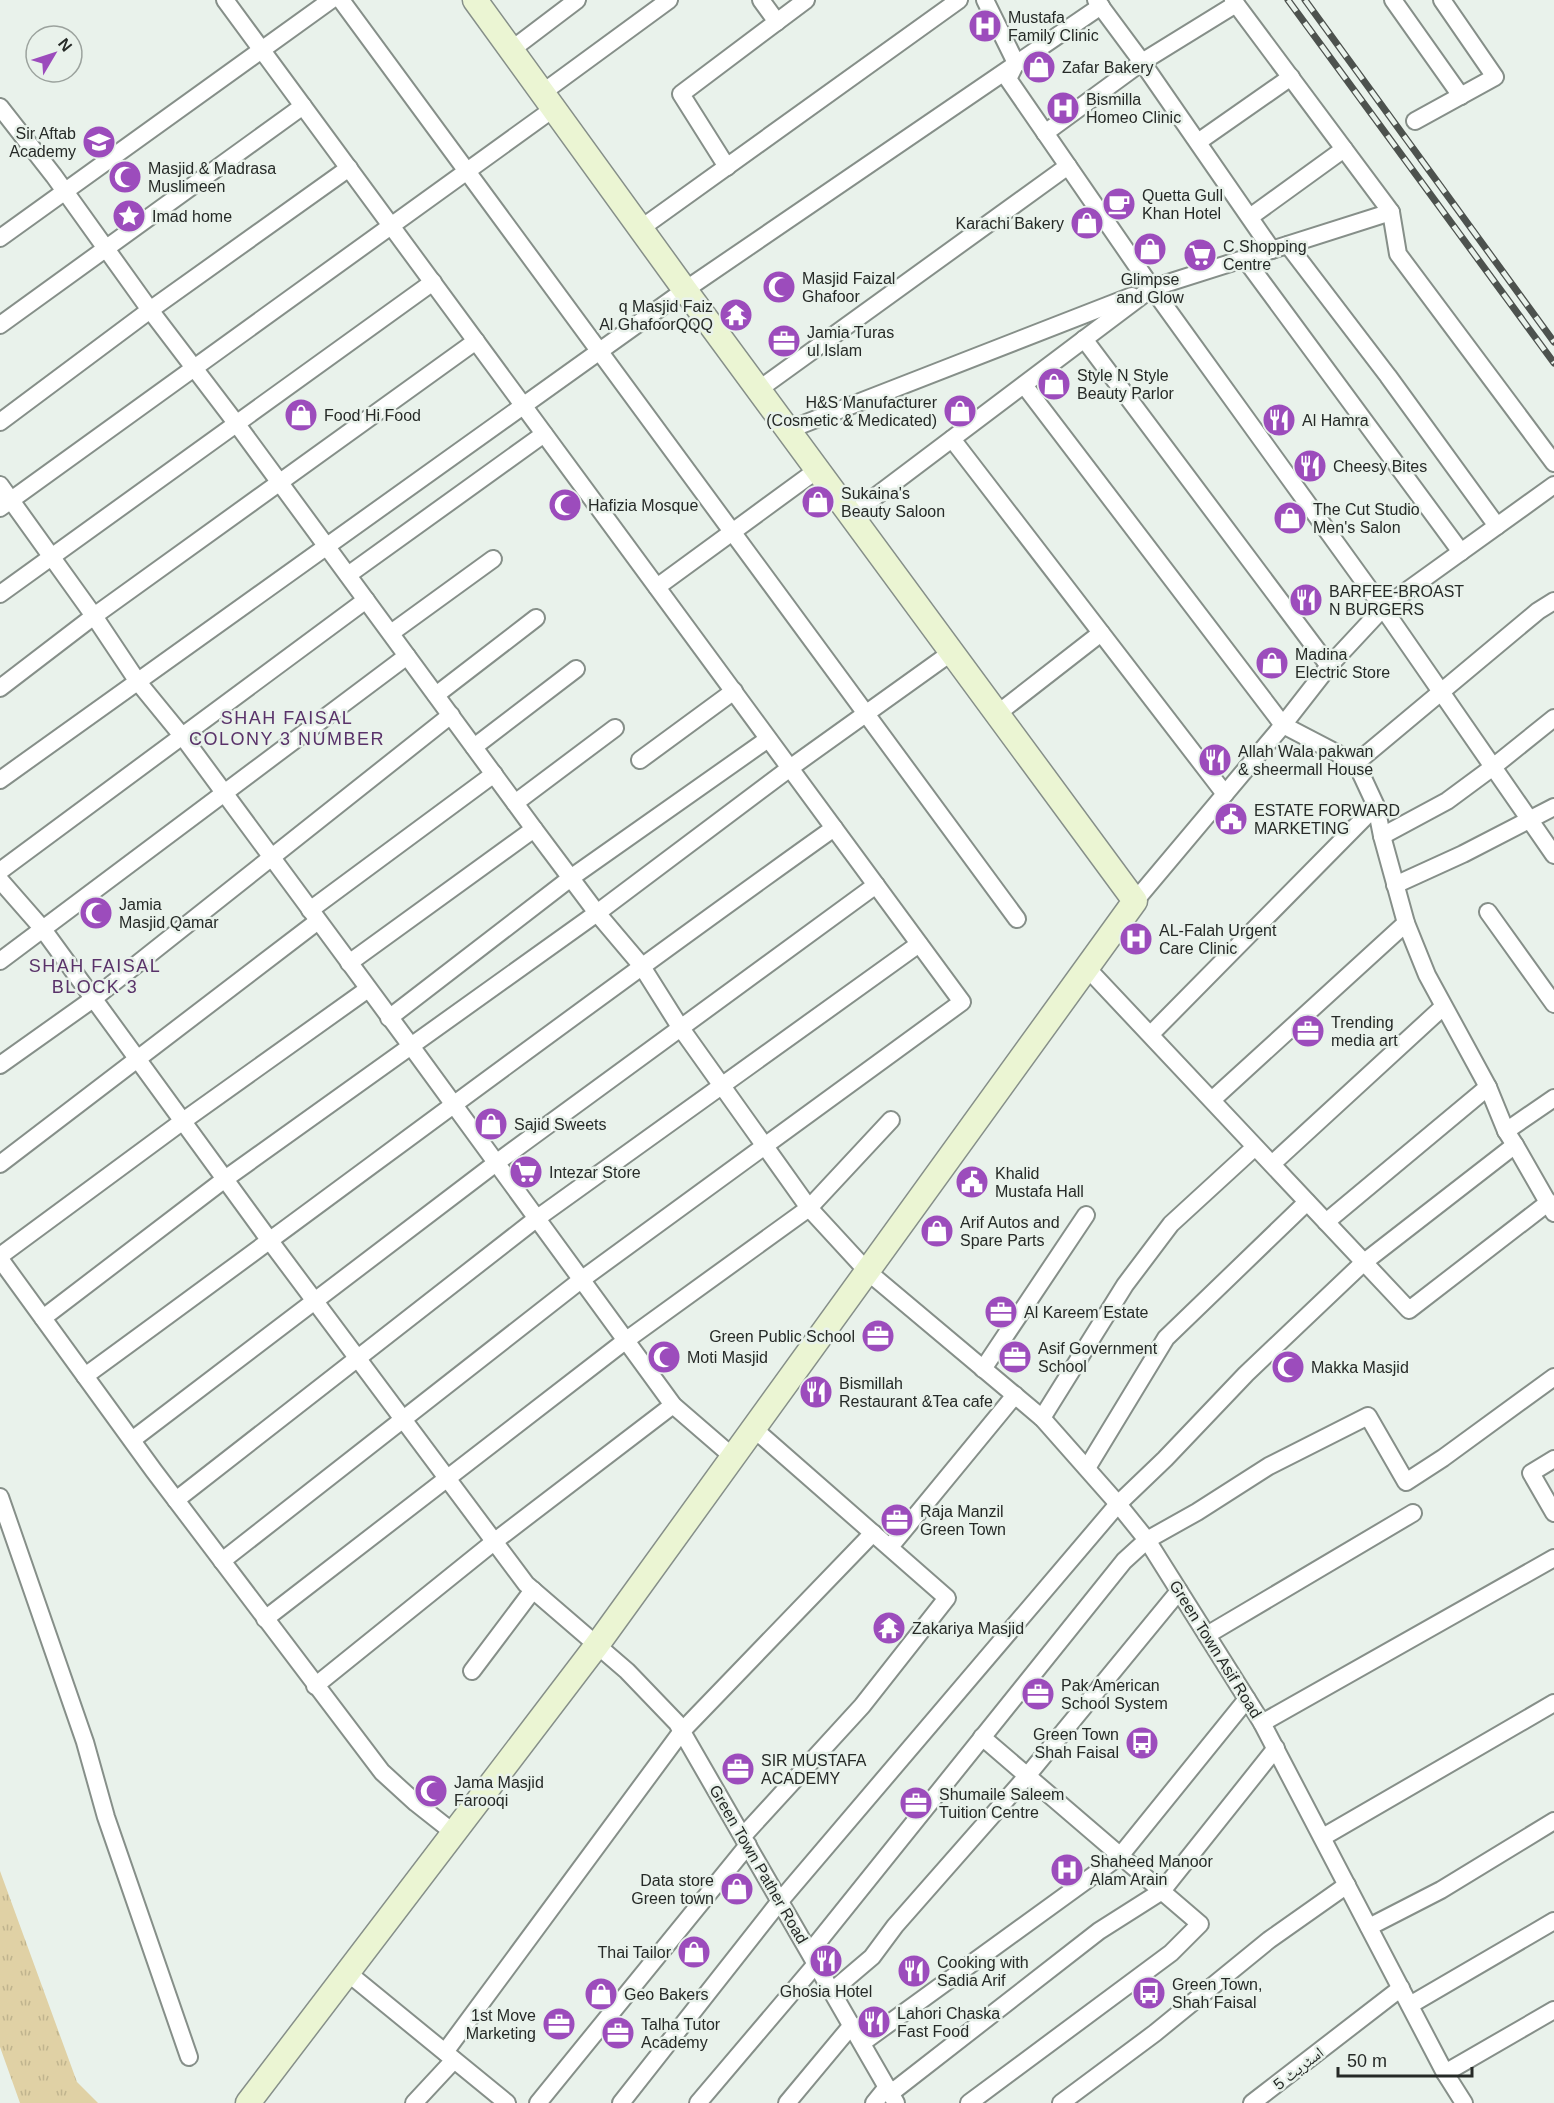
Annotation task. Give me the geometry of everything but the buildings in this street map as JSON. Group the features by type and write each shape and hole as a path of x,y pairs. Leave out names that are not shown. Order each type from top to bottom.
{"street":[{"path":"222,1561 581,1280 962,1002 225,0"},
{"path":"0,238 331,0"},
{"path":"341,0 1017,919"},
{"path":"475,0 758,390 1136,901"},
{"path":"511,50 577,0"},
{"path":"6,504 466,171 669,0"},
{"path":"761,0 777,22"},
{"path":"727,167 681,94 806,0"},
{"path":"640,229 959,0"},
{"path":"985,0 1016,63"},
{"path":"1393,0 1461,96"},
{"path":"1415,121 1496,77 1442,0"},
{"path":"1045,133 1142,62 1235,2 1391,212 1398,255 1554,463"},
{"path":"0,780 325,545 685,290 1016,63 1098,3 1250,217 1280,248 1388,376 1497,526"},
{"path":"1016,63 1008,79 1152,288 1383,608 1554,855"},
{"path":"1198,142 1291,77"},
{"path":"0,325 303,106"},
{"name":"Green Town Asif Road","path":"0,107 65,191 150,310 236,423 534,829 597,913 640,965 680,1027 809,1208 867,1271 1042,1418 1147,1540 1262,1723 1444,2073 1464,2103"},
{"path":"1250,217 1344,149"},
{"path":"758,390 1068,166"},
{"path":"0,422 150,310 349,168"},
{"path":"788,430 1152,288 1391,212"},
{"path":"1245,259 1461,552"},
{"path":"0,594 433,282"},
{"path":"851,515 1152,288"},
{"path":"1084,339 1329,666"},
{"path":"0,688 94,616 476,341"},
{"path":"1024,385 1283,726 1356,763 1376,806 1406,923 1427,975 1488,1088 1510,1138 1551,1207 1409,1310 1087,968"},
{"path":"348,575 544,434"},
{"path":"952,439 1225,794"},
{"path":"657,587 818,470"},
{"path":"0,485 6,504 50,556 138,682 224,792 673,1405 732,1456"},
{"path":"248,2103 597,1645 1136,901 1283,726 1329,666 1383,608 1554,485"},
{"path":"391,633 493,559"},
{"path":"0,871 366,600"},
{"path":"1356,763 1538,611 1554,601"},
{"path":"436,695 536,618"},
{"path":"997,714 1101,633"},
{"path":"43,1318 225,1179 597,913 790,768 952,652"},
{"path":"0,961 407,656"},
{"path":"474,747 576,669"},
{"path":"639,760 734,691"},
{"path":"0,1065 93,999 451,716"},
{"path":"1383,836 1447,801 1554,718"},
{"path":"515,803 615,728"},
{"path":"389,1018 572,877 768,738"},
{"path":"0,1164 137,1059 494,774"},
{"path":"1151,1034 1376,806"},
{"path":"1395,885 1554,807"},
{"path":"85,1376 640,965 834,828"},
{"path":"349,963 534,829"},
{"name":"Green Town Pather Road","path":"0,880 42,928 270,1241 526,1584 627,1671 677,1723 891,2094"},
{"path":"132,1440 496,1163 876,885"},
{"path":"1488,912 1554,1004"},
{"path":"1212,1100 1406,923"},
{"path":"176,1500 536,1219 920,944"},
{"path":"368,989 183,1121 0,1257 176,1500 381,1772 454,1833"},
{"path":"1272,1164 1443,1007"},
{"path":"1326,1222 1488,1088"},
{"path":"621,2103 780,1901 1118,1504 1165,1459 1246,1374 1363,1263 1554,1098"},
{"path":"265,1620 626,1341 809,1208 891,1120"},
{"path":"1042,1418 1125,1285 1171,1224 1255,1146"},
{"path":"1087,1468 1166,1338 1307,1202"},
{"path":"983,1369 1086,1215"},
{"path":"698,2103 813,1958 982,1737 1124,1561 1147,1540 1269,1467 1368,1416 1406,1482 1443,1458 1554,1377"},
{"path":"890,1547 1015,1395"},
{"path":"315,1686 495,1541 673,1405"},
{"path":"538,2103 745,1841 862,1706 947,1598 753,1428"},
{"path":"1554,1459 1531,1473 1554,1513"},
{"path":"0,1497 85,1742 106,1817 189,2057"},
{"path":"1207,1635 1413,1513"},
{"path":"414,2103 682,1731 873,1533"},
{"path":"1262,1723 1554,1558"},
{"path":"472,1671 533,1590"},
{"path":"832,1991 872,1957 895,1926 1027,1776 1179,1591"},
{"path":"862,2043 1120,1856 1247,1699"},
{"path":"1323,1837 1554,1703"},
{"path":"969,2103 1171,1953 1200,1924 982,1737"},
{"path":"874,2103 891,2094 1099,1931 1162,1891 1276,1748"},
{"path":"1369,1927 1441,1890 1554,1821"},
{"path":"1060,2103 1155,2033 1269,1940 1347,1885"},
{"path":"1410,2005 1554,1921"},
{"path":"348,1973 507,2103"},
{"name":"اسٹریٹ 5","path":"1252,2103 1401,1988"},
{"path":"1444,2073 1554,2010"},
{"path":"787,2103 852,2025"}],"green space":[{"path":"0,1871 77,2082 98,2103 20,2103 0,2047"}],"railway":[{"path":"1288,0 1554,363"},
{"path":"1305,0 1554,342"}],"place":[{"name":"Mustafa Family Clinic","path":"985,26"},
{"name":"Zafar Bakery","path":"1039,67"},
{"name":"Bismilla Homeo Clinic","path":"1063,108"},
{"name":"Sir Aftab Academy","path":"99,142"},
{"name":"Masjid & Madrasa Muslimeen","path":"125,177"},
{"name":"Quetta Gull Khan Hotel","path":"1119,204"},
{"name":"Imad home","path":"129,216"},
{"name":"Karachi Bakery","path":"1087,223"},
{"name":"Glimpse and Glow","path":"1150,249"},
{"name":"C Shopping Centre","path":"1200,255"},
{"name":"Masjid Faizal Ghafoor","path":"779,287"},
{"name":"q Masjid Faiz Al GhafoorQQQ","path":"736,315"},
{"name":"Jamia Turas ul Islam","path":"784,341"},
{"name":"Style N Style Beauty Parlor","path":"1054,384"},
{"name":"H&S Manufacturer (Cosmetic & Medicated)","path":"960,411"},
{"name":"Food Hi Food","path":"301,415"},
{"name":"Al Hamra","path":"1279,420"},
{"name":"Cheesy Bites","path":"1310,466"},
{"name":"Sukaina's Beauty Saloon","path":"818,502"},
{"name":"Hafizia Mosque","path":"565,505"},
{"name":"The Cut Studio Men's Salon","path":"1290,518"},
{"name":"BARFEE-BROAST N BURGERS","path":"1306,600"},
{"name":"Madina Electric Store","path":"1272,663"},
{"name":"Allah Wala pakwan & sheermall House","path":"1215,760"},
{"name":"ESTATE FORWARD MARKETING","path":"1231,819"},
{"name":"Jamia Masjid Qamar","path":"96,913"},
{"name":"AL-Falah Urgent Care Clinic","path":"1136,939"},
{"name":"Trending media art","path":"1308,1031"},
{"name":"Sajid Sweets","path":"491,1124"},
{"name":"Intezar Store","path":"526,1172"},
{"name":"Khalid Mustafa Hall","path":"972,1182"},
{"name":"Arif Autos and Spare Parts","path":"937,1231"},
{"name":"Al Kareem Estate","path":"1001,1312"},
{"name":"Green Public School","path":"878,1336"},
{"name":"Moti Masjid","path":"664,1357"},
{"name":"Asif Government School","path":"1015,1357"},
{"name":"Makka Masjid","path":"1288,1367"},
{"name":"Bismillah Restaurant &Tea cafe","path":"816,1392"},
{"name":"Raja Manzil Green Town","path":"897,1520"},
{"name":"Zakariya Masjid","path":"889,1628"},
{"name":"Pak American School System","path":"1038,1694"},
{"name":"Green Town Shah Faisal","path":"1142,1743"},
{"name":"SIR MUSTAFA ACADEMY","path":"738,1769"},
{"name":"Jama Masjid Farooqi","path":"431,1791"},
{"name":"Shumaile Saleem Tuition Centre","path":"916,1803"},
{"name":"Shaheed Manoor Alam Arain","path":"1067,1870"},
{"name":"Data store Green town","path":"737,1889"},
{"name":"Thai Tailor","path":"694,1952"},
{"name":"Ghosia Hotel","path":"826,1961"},
{"name":"Cooking with Sadia Arif","path":"914,1971"},
{"name":"Green Town, Shah Faisal","path":"1149,1993"},
{"name":"Geo Bakers","path":"601,1994"},
{"name":"Lahori Chaska Fast Food","path":"874,2022"},
{"name":"1st Move Marketing","path":"559,2024"},
{"name":"Talha Tutor Academy","path":"618,2033"}],"district":[{"name":"SHAH FAISAL COLONY 3 NUMBER","path":"287,728"},
{"name":"SHAH FAISAL BLOCK 3","path":"95,976"}]}
